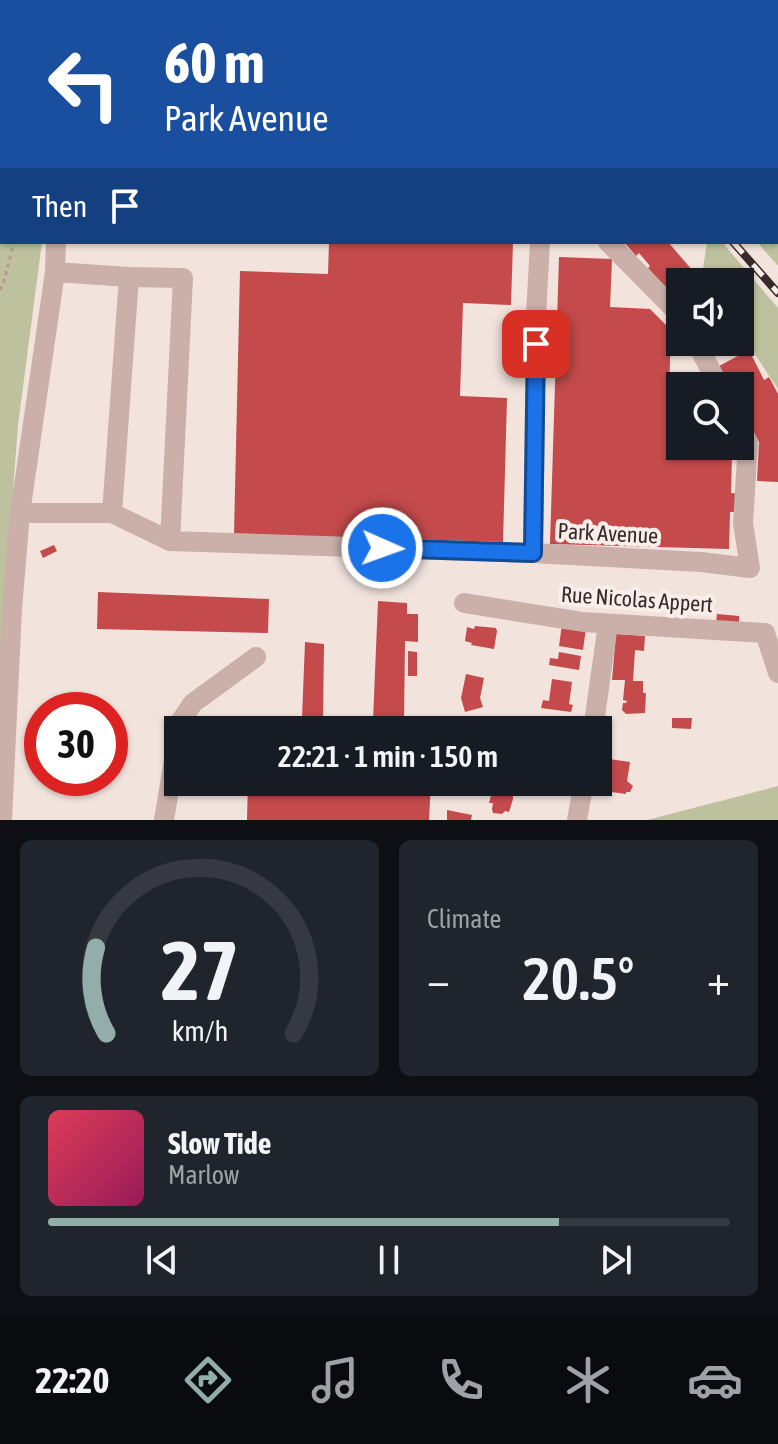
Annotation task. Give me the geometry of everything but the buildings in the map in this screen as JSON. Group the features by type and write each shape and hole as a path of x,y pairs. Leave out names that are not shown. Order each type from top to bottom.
{"street":[{"path":"2,820 20,513 55,272 56,244"},
{"name":"Park Avenue","path":"540,244 533,553 701,562 750,568 743,523 747,460"},
{"path":"610,244 666,301"},
{"path":"55,272 183,278 170,541"},
{"path":"112,513 129,277"},
{"path":"20,513 112,513 170,541 533,553"},
{"name":"Rue Nicolas Appert","path":"464,603 583,622 765,633 778,673"},
{"path":"595,716 608,624"},
{"path":"184,716 193,703 256,657"},
{"path":"164,820 168,796"},
{"path":"577,820 581,796"}],"path":[{"path":"0,290 13,244"}],"green space":[{"path":"0,244 42,244 18,425 0,663"},
{"path":"707,244 724,244 744,268 703,268"},
{"path":"759,244 778,244 778,266"},
{"path":"754,280 778,308 778,389 754,353"},
{"path":"778,786 778,820 647,820"}],"railway":[{"path":"735,244 778,293"}],"route":[{"path":"382,548 533,553 536,344"}]}
